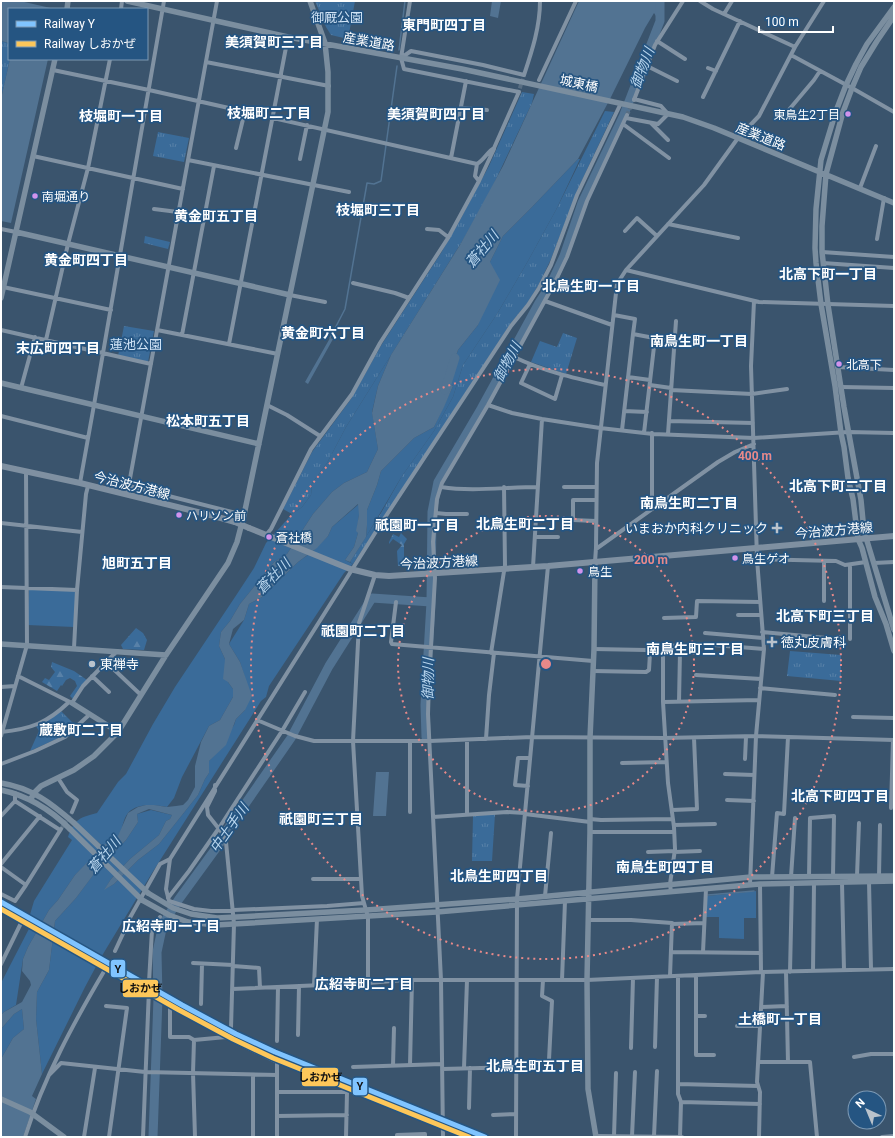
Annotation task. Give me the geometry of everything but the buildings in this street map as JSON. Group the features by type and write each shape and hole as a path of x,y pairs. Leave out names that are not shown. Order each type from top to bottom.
{"main road":[{"name":"今治波方港線","path":"1,466 80,483 214,516 234,522 351,569 375,575 404,576 548,566 894,536"}],"street":[{"name":"産業道路","path":"127,1 214,19 288,37 538,83"},
{"path":"80,483 164,1"},
{"path":"127,495 217,1"},
{"path":"31,799 34,793 41,786 74,770 94,756 118,732 166,654 228,563 237,542 244,515 328,112 329,86 325,44 310,1"},
{"path":"269,537 271,529 310,449 352,394 380,343 448,237 479,181 519,93 404,69 401,58 410,1"},
{"path":"401,58 411,51 483,65 524,75 536,37 540,1"},
{"path":"538,83 576,1"},
{"path":"443,1137 441,980 428,714 432,648 434,574 433,542 437,499 441,487 545,301 567,257 587,201 627,116 658,124 668,114 661,106 634,99 657,41 682,1"},
{"path":"700,1 724,14 795,47"},
{"path":"724,14 732,1"},
{"path":"678,976 678,1094 681,1102 681,1137 596,1137 591,1113 587,1076 586,980 590,832 590,738 594,649 596,487 600,428 617,284 626,270 704,185 738,138 759,116 795,47 824,1"},
{"path":"894,7 867,44 849,86 843,112 823,173 816,209 815,248 821,304 835,386 848,478 853,499 858,539 862,548 875,597 886,624 894,651"},
{"path":"849,86 894,16"},
{"path":"703,97 740,21"},
{"path":"229,344 288,37"},
{"path":"657,41 685,59"},
{"path":"791,55 894,112"},
{"path":"1,298 56,60"},
{"path":"46,340 68,244 88,168 110,60"},
{"path":"206,62 329,86"},
{"path":"646,66 677,81"},
{"path":"708,68 716,70"},
{"path":"53,70 105,80 477,164 482,161 494,148"},
{"path":"782,118 820,71"},
{"path":"451,158 466,81"},
{"name":"城東橋","path":"538,83 618,103"},
{"name":"産業道路","path":"618,103 683,117 714,128 894,203"},
{"path":"168,899 166,889 170,859 351,569 511,326 540,288 551,265 577,195 618,103"},
{"path":"461,108 487,110"},
{"path":"236,148 245,112"},
{"path":"650,122 668,140"},
{"path":"623,124 669,158"},
{"path":"300,159 307,125"},
{"path":"860,188 876,146"},
{"path":"33,156 183,189"},
{"path":"188,160 349,192"},
{"path":"477,164 475,176 479,181"},
{"path":"182,335 214,166"},
{"path":"823,173 822,252 828,305 848,432 858,480 866,538 894,630"},
{"path":"877,239 884,198"},
{"path":"154,209 178,212"},
{"path":"625,231 638,218 657,236"},
{"path":"668,224 738,238"},
{"path":"1,228 325,302"},
{"path":"427,229 439,230 448,237"},
{"path":"822,252 894,257"},
{"path":"823,263 894,268"},
{"path":"626,270 754,301 828,305 894,306"},
{"path":"353,283 395,293 409,298"},
{"path":"3,287 110,310"},
{"path":"545,301 612,325"},
{"path":"750,885 756,736 764,649 757,560 751,366 754,301"},
{"path":"614,315 635,319 622,430"},
{"path":"668,434 676,321"},
{"path":"1,330 151,364"},
{"path":"157,330 278,354"},
{"path":"633,334 675,342"},
{"path":"21,388 35,337"},
{"path":"644,433 655,338"},
{"path":"514,357 562,375 605,385"},
{"path":"530,364 521,383 555,399 562,375"},
{"path":"838,367 894,370"},
{"path":"628,377 650,380"},
{"path":"1,383 259,444"},
{"path":"650,385 671,389 752,394 787,389"},
{"path":"842,387 894,388"},
{"path":"267,405 287,415 320,436"},
{"path":"488,405 512,413 542,419 644,433 754,438 848,432 894,433"},
{"path":"624,411 647,412"},
{"path":"1,416 88,438"},
{"path":"533,567 542,419"},
{"path":"669,421 753,423"},
{"path":"652,433 652,509"},
{"path":"596,549 718,462 735,452 754,444"},
{"path":"26,471 27,645 2,733 28,728 52,717 70,703 92,676 118,651"},
{"path":"74,648 82,532 88,486"},
{"path":"129,486 244,515"},
{"path":"441,487 460,490 504,487 538,487"},
{"path":"486,739 492,653 504,569 504,487"},
{"path":"564,487 596,487"},
{"path":"596,500 573,500 573,520 596,521"},
{"path":"436,512 446,514 467,514"},
{"path":"1,524 82,532"},
{"path":"535,537 558,538"},
{"path":"757,560 836,561 845,565 866,562"},
{"path":"824,561 824,601"},
{"path":"874,563 894,562"},
{"path":"850,564 850,638"},
{"path":"516,1137 517,898 548,566"},
{"path":"368,983 368,917 362,896 353,742 358,623 375,575"},
{"path":"1,587 77,590"},
{"path":"664,618 696,617 697,601 760,602"},
{"path":"396,602 392,644 539,658 593,661"},
{"path":"738,615 761,615"},
{"path":"762,632 837,639"},
{"path":"705,633 763,638"},
{"path":"1,644 166,654"},
{"path":"671,892 670,884 674,852 674,825 664,738 663,645 674,645 679,648 680,651 679,702"},
{"path":"714,645 764,649"},
{"path":"593,671 646,672 649,670 650,653 646,650 594,649"},
{"path":"106,662 141,695"},
{"path":"696,675 761,679"},
{"path":"18,676 70,703 118,732"},
{"path":"92,676 109,692"},
{"path":"1,686 15,686"},
{"path":"760,688 835,694"},
{"path":"168,899 218,828 282,731 305,692"},
{"path":"663,702 759,700"},
{"path":"1,764 65,738 89,715"},
{"path":"853,716 894,718"},
{"path":"256,720 295,736 314,741 430,741 532,737 694,738 756,736 894,740 890,808"},
{"path":"745,759 746,737"},
{"path":"772,877 777,813 784,814 788,737"},
{"path":"672,810 697,809 694,738"},
{"path":"467,740 467,815"},
{"path":"410,741 410,812"},
{"path":"528,786 515,785 518,758 530,758"},
{"path":"622,763 666,762"},
{"path":"725,774 754,775"},
{"path":"58,778 66,792 77,800 72,812"},
{"path":"1,783 16,785 34,793 52,804 148,893 173,908 191,914 217,918 234,914 364,903"},
{"path":"216,785 215,791 207,807 208,815 223,834 226,842 234,914 231,1028"},
{"path":"1,790 31,799 41,804 58,817 142,900 169,915 188,922 216,925 437,912 750,885 809,877 894,876"},
{"path":"1,816 15,801 15,793"},
{"path":"727,800 754,801"},
{"path":"1,894 15,901 61,830 15,801"},
{"path":"433,817 507,812 590,821 673,819"},
{"path":"26,885 1,865 40,816"},
{"path":"809,877 810,818 834,816 833,876"},
{"path":"788,1062 787,1006 795,818"},
{"path":"674,825 715,824"},
{"path":"857,876 859,824"},
{"path":"879,876 880,825"},
{"path":"590,832 674,832"},
{"path":"545,896 551,833"},
{"path":"648,852 700,851"},
{"path":"115,951 127,923 160,864 170,859"},
{"path":"168,899 194,909 234,914 366,910 437,905 751,877 772,877 814,883 894,881"},
{"path":"313,879 361,879"},
{"path":"842,882 844,970"},
{"path":"869,882 871,969"},
{"path":"813,971 814,883"},
{"path":"758,1137 760,1092 757,1082 762,1007 760,884"},
{"path":"703,952 706,889"},
{"path":"562,980 565,901"},
{"path":"1,909 22,921 1,964"},
{"path":"149,982 152,930 160,917"},
{"path":"314,985 317,919"},
{"path":"588,920 631,920 642,922 671,922 672,924 704,923"},
{"path":"670,976 672,924"},
{"path":"671,952 761,952"},
{"path":"193,964 233,965 259,968 260,988"},
{"path":"201,1004 202,964"},
{"path":"25,1137 31,1113 73,1024 106,968 114,973"},
{"path":"232,989 412,980 586,980 762,972 894,969"},
{"path":"696,975 696,1055 714,1055"},
{"path":"654,1048 657,977"},
{"path":"631,1048 633,978"},
{"path":"410,1065 412,980"},
{"path":"464,1068 467,980"},
{"path":"543,980 542,996 552,1001 549,1060"},
{"path":"298,1035 299,986"},
{"path":"277,1041 278,987"},
{"path":"143,1137 149,989"},
{"path":"106,1006 127,1008 109,1137"},
{"path":"762,1007 787,1006"},
{"path":"170,1008 170,1037 189,1037 194,1040 227,1035 277,1062 277,1137"},
{"path":"696,1016 705,1016"},
{"path":"737,1026 760,1026"},
{"path":"393,1066 394,1028"},
{"path":"194,1040 193,1073 195,1137"},
{"path":"854,1057 871,1054 894,1054"},
{"path":"758,1062 810,1062 817,1137"},
{"path":"50,1074 61,1063 95,1068 145,1072 277,1075"},
{"path":"353,1067 410,1065 464,1068 516,1067"},
{"path":"84,1137 95,1068"},
{"path":"469,1108 470,1068"},
{"path":"654,1136 657,1071"},
{"path":"632,1136 635,1072"},
{"path":"614,1136 616,1073"},
{"path":"253,1074 253,1137"},
{"path":"678,1084 758,1086"},
{"path":"277,1092 347,1092 346,1137"},
{"path":"1,1099 31,1113 64,1137"},
{"path":"681,1102 760,1104"},
{"path":"494,1115 516,1114"},
{"path":"277,1116 347,1115"},
{"path":"397,1137 397,1135 425,1134 425,1137"},
{"path":"882,1137 894,1136"}],"green space":[{"name":"御厩公園","path":"315,1 355,1 348,39 331,35"},
{"path":"1,41 8,43 8,60 10,60 1,99"},
{"path":"522,92 534,94 532,103 490,192 463,240 346,427 327,463 312,483 311,495 302,507 292,514 283,509 312,452 351,399 382,344 441,253 460,220 489,166"},
{"path":"605,111 614,112 577,191 551,259 539,284 529,301 511,323 353,564 350,562 402,476 434,431 453,397 463,365 497,314 528,261 556,210"},
{"path":"158,132 189,138 184,162 153,156"},
{"path":"578,159 580,159 556,210 528,261 497,314 463,365 453,397 434,431 402,476 366,537 367,510 381,471 414,438 434,427 453,386 447,382 458,350 478,325 490,262 503,236"},
{"path":"145,236 170,242 168,249 144,243"},
{"name":"蓮池公園","path":"124,326 154,331 148,362 118,356"},
{"path":"563,333 577,338 566,374 531,362 540,341 557,347"},
{"path":"391,355 378,386 372,412 378,449 367,472 344,483 332,492 313,514 287,554 274,562 240,604 230,621 221,632 219,646 225,659 228,682 233,689 233,697 220,720 209,726 182,777 174,798 167,807 141,806 132,810 125,818 119,837 103,846 80,827 102,849 75,875 58,900 49,910 28,947 23,959 16,1005 1,1015 1,983 33,921 29,918 34,901 72,840 68,837 70,831 82,818 97,813 118,782 126,774 175,687 254,568 266,543 292,514 302,507 311,495 312,483 327,463 346,427"},
{"path":"359,504 358,533 354,547 345,560 353,564 344,573 269,686 266,697 261,701 152,873 100,959 42,1074 36,1019 37,992 49,970 55,921 76,898 96,871 126,840 138,822 137,814 151,810 172,815 170,819 166,821 159,835 130,859 111,879 105,889 114,884 138,860 159,844 198,795 209,773 208,762 216,753 234,725 236,719 245,710 245,678 240,662 229,644 244,620 249,604 262,597 298,562 312,552 328,536 332,527"},
{"path":"401,533 407,539 404,544 404,566 398,566 397,551 402,545 393,539 389,544 389,542 393,534 399,537"},
{"path":"30,589 76,591 74,627 27,625"},
{"path":"136,628 143,633 147,640 144,650 123,649 121,645"},
{"path":"790,651 841,655 841,681 787,676"},
{"path":"52,662 74,671 87,680 73,699 70,696 77,686 75,681 70,678 66,680 62,686 61,685 57,691 42,682 45,678 49,680 55,672 51,667"},
{"path":"61,711 75,725 63,736 30,751 39,731 36,726"},
{"path":"495,814 492,861 472,861 473,816"},
{"path":"756,891 756,918 744,918 744,939 719,938 719,917 706,917 707,896"},
{"path":"22,1009 24,1029 13,1038 1,1059 1,1029 14,1014"}],"water":[{"path":"1,1 20,1 51,8 8,8 8,43 1,41"},
{"path":"492,1 501,1 498,18 490,16"},
{"path":"579,1 660,1 658,19 654,13 578,159 503,236 490,262 500,280 478,325 458,350 447,382 453,386 444,407 434,427 414,438 381,471 367,510 366,537 350,562 345,560 354,547 358,533 356,531 359,515 358,504 332,527 328,536 317,548 298,562 262,597 249,604 244,620 233,629 229,644 240,662 252,696 245,710 236,719 226,745 209,761 209,773 198,795 159,844 138,860 114,884 104,890 111,879 130,859 159,835 166,821 170,819 172,815 149,809 137,814 138,822 126,840 97,870 76,898 55,921 49,970 37,992 36,1019 42,1074 32,1096 36,1099 23,1137 1,1137 1,1059 13,1038 24,1029 22,1009 14,1014 1,1029 1,1015 22,1002 31,985 30,981 22,971 23,959 28,947 49,910 58,900 75,875 105,844 118,836 128,813 138,807 146,805 167,807 176,806 183,805 188,800 195,787 195,766 201,742 209,726 220,720 233,697 233,689 228,682 223,679 225,659 219,646 221,632 230,621 240,604 274,562 287,554 313,514 332,492 344,483 367,472 378,449 372,413 378,386 391,355 460,245 503,166"},
{"path":"10,60 48,60 11,223 1,221 1,99"},
{"path":"330,338 333,339 308,384 305,382"},
{"path":"376,772 389,772 386,816 373,816"}],"waterway":[{"path":"399,50 405,1"},
{"name":"御物川","path":"426,737 425,705 431,602 432,512 438,482 550,286 564,256 582,203 623,117 660,21 660,1"},
{"path":"330,338 345,309 367,183 374,184 381,181 397,66"},
{"name":"蒼社川","path":"445,390 455,358"},
{"name":"中土手川","path":"153,1137 158,998 157,952 163,924 291,738 329,666 372,598 431,602"},
{"path":"708,895 754,891"}],"tunnel":[{"path":"518,94 524,75"},
{"path":"627,115 632,104"},
{"path":"61,829 72,812"}],"rail line":[{"name":"Y","path":"1,902 236,1034 275,1052 485,1137"},
{"name":"しおかぜ","path":"1,909 233,1039 273,1058 469,1137"}],"place":[{"name":"東鳥生2丁目","path":"848,114"},
{"name":"南堀通り","path":"35,196"},
{"name":"北高下","path":"839,364"},
{"name":"ハリソン前","path":"179,515"},
{"name":"いまおか内科クリニック","path":"777,528"},
{"name":"蒼社橋","path":"269,537"},
{"name":"鳥生ゲオ","path":"735,558"},
{"name":"鳥生","path":"580,571"},
{"name":"徳丸皮膚科","path":"772,642"},
{"name":"東禅寺","path":"92,664"}],"district":[{"name":"東門町四丁目","path":"444,25"},
{"name":"美須賀町三丁目","path":"274,42"},
{"name":"枝堀町二丁目","path":"269,113"},
{"name":"美須賀町四丁目","path":"436,114"},
{"name":"枝堀町一丁目","path":"121,116"},
{"name":"枝堀町三丁目","path":"378,210"},
{"name":"黄金町五丁目","path":"216,216"},
{"name":"黄金町四丁目","path":"86,260"},
{"name":"北高下町一丁目","path":"828,274"},
{"name":"北鳥生町一丁目","path":"591,286"},
{"name":"黄金町六丁目","path":"323,333"},
{"name":"南鳥生町一丁目","path":"699,341"},
{"name":"末広町四丁目","path":"58,348"},
{"name":"松本町五丁目","path":"208,421"},
{"name":"北高下町二丁目","path":"838,486"},
{"name":"南鳥生町二丁目","path":"689,503"},
{"name":"北鳥生町二丁目","path":"525,524"},
{"name":"祇園町一丁目","path":"417,525"},
{"name":"旭町五丁目","path":"137,563"},
{"name":"北高下町三丁目","path":"825,616"},
{"name":"祇園町二丁目","path":"363,631"},
{"name":"南鳥生町三丁目","path":"695,649"},
{"name":"蔵敷町二丁目","path":"81,730"},
{"name":"北高下町四丁目","path":"840,796"},
{"name":"祇園町三丁目","path":"321,819"},
{"name":"南鳥生町四丁目","path":"665,867"},
{"name":"北鳥生町四丁目","path":"499,876"},
{"name":"広紹寺町一丁目","path":"171,926"},
{"name":"広紹寺町二丁目","path":"364,984"},
{"name":"土橋町一丁目","path":"780,1019"},
{"name":"北鳥生町五丁目","path":"535,1066"}]}
